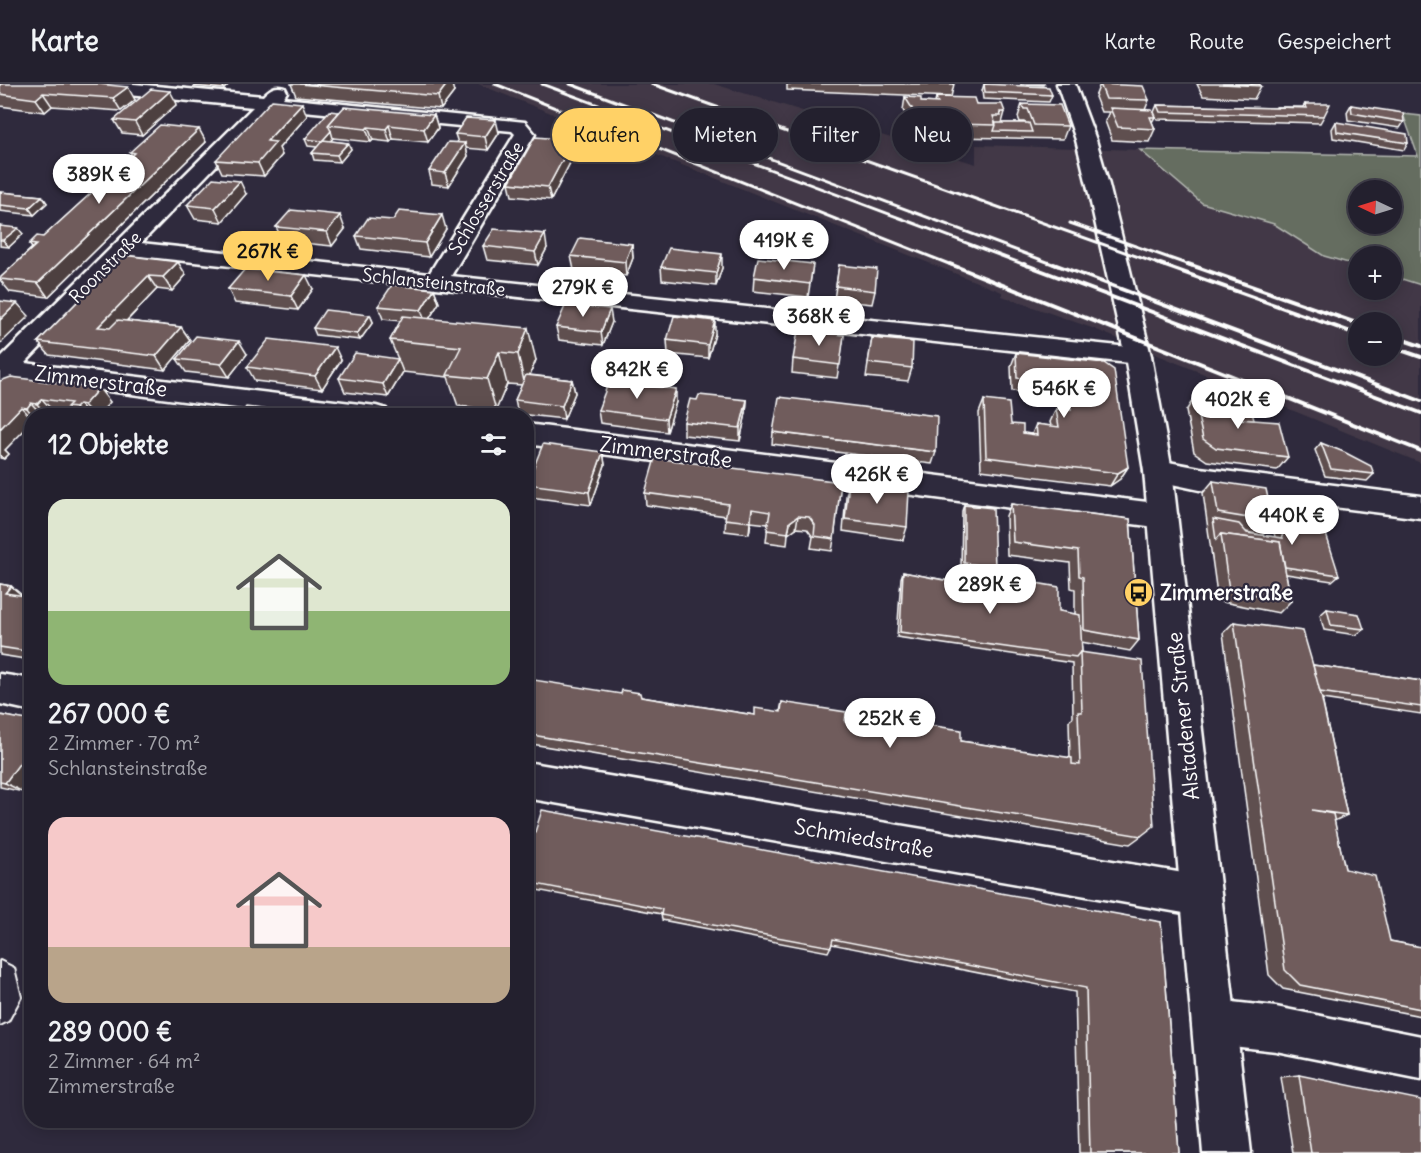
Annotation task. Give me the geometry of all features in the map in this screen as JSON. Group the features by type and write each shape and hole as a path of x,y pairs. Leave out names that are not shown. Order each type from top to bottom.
{"street":[{"name":"Schlosserstraße","path":"75,84 511,125 524,130 525,134 436,282"},
{"name":"Roonstraße","path":"2,371 286,84"},
{"name":"Alstadener Straße","path":"1066,84 1089,151 1121,281 1138,356 1158,471 1227,1153"},
{"name":"Schlansteinstraße","path":"124,247 1138,356"},
{"name":"Zimmerstraße","path":"2,371 310,408"},
{"name":"Zimmerstraße","path":"534,435 1163,516"},
{"path":"1158,471 1200,479 1421,507"},
{"path":"0,689 24,694"},
{"name":"Schmiedstraße","path":"534,781 1201,896"},
{"path":"1214,1022 1276,1029 1421,1058"}],"lane":[{"path":"0,973 6,976 9,997 0,1013"}],"shaded area":[{"path":"478,84 714,84 793,108 790,108 790,162 880,162 880,135 892,138 892,162 969,162 976,164 976,145 1140,150 1202,203 1274,224 1324,256 1348,263 1348,300 1402,300 1402,279 1421,285 1421,463 1092,328 1002,296 1002,292 674,162 778,162 778,108 673,108 673,161 661,157 661,108 552,108 552,113"},
{"path":"1403,114 1421,116 1421,285 1402,279 1402,246 1348,246 1348,263 1324,256 1274,224 1202,203 1140,150 1418,156"}],"building":[{"path":"0,84 98,84 128,87 113,98 43,93 36,99 0,94"},
{"path":"300,84 447,84 438,96"},
{"path":"984,84 1049,87 1052,95 985,92"},
{"path":"1100,84 1143,86 1149,100 1106,99"},
{"path":"1222,84 1259,84 1261,86"},
{"path":"151,89 170,91 135,122 114,120"},
{"path":"905,97 921,98 921,102 938,103 936,97 974,98 976,104 1002,104 1005,112 1000,112 1001,116 993,116 996,125 972,124 972,108 912,108"},
{"path":"272,100 302,103 267,141 276,142 258,163 216,160"},
{"path":"1022,104 1060,105 1068,126 1034,125 1028,109 1024,109"},
{"path":"1305,104 1330,104 1324,116 1160,112 1157,105 1307,108"},
{"path":"1351,105 1403,113 1404,122 1352,113"},
{"path":"344,107 434,115 424,129 389,125 386,129 368,127 366,129 328,125"},
{"path":"1110,108 1152,110 1155,117 1150,117 1155,129 1118,127"},
{"path":"329,111 339,112 328,125 331,131 322,141 305,139"},
{"path":"466,118 496,120 485,137 455,134"},
{"path":"1336,122 1407,134 1408,143 1337,132"},
{"path":"995,123 1029,123 1032,132 994,131"},
{"path":"160,125 199,129 38,283 0,279 36,245 29,244 37,236 43,237 135,153 130,152"},
{"path":"535,137 552,138 552,162 561,162 548,187 509,183"},
{"path":"323,140 348,143 337,155 312,153"},
{"path":"448,142 465,143 445,173 429,171"},
{"path":"213,178 240,181 215,208 187,205"},
{"path":"0,192 42,196 29,208 0,205"},
{"path":"291,210 340,215 327,232 276,227"},
{"path":"399,211 442,215 425,243 356,236 368,218 393,220"},
{"path":"0,226 18,228 0,240"},
{"path":"494,229 545,234 535,252 483,246"},
{"path":"580,238 632,244 625,262 571,256"},
{"path":"669,248 722,254 716,273 661,267"},
{"path":"123,255 178,262 163,277 148,276 98,327 110,328 118,320 181,327 156,356 38,342"},
{"path":"758,258 813,264 810,284 754,277"},
{"path":"839,265 877,269 875,291 836,286"},
{"path":"245,269 306,275 291,296 228,289"},
{"path":"392,285 434,289 421,310 378,306"},
{"path":"0,301 17,303 0,320"},
{"path":"566,304 610,309 601,332 556,327"},
{"path":"325,310 370,315 357,334 313,328"},
{"path":"403,316 528,328 518,354 499,352 487,379 447,375 461,347 390,340"},
{"path":"674,316 715,321 708,345 667,340"},
{"path":"798,330 844,335 840,365 793,359"},
{"path":"196,336 239,341 221,364 177,359"},
{"path":"872,338 913,342 912,368 868,363"},
{"path":"269,339 335,347 315,376 247,367"},
{"path":"355,353 398,359 383,384 339,378"},
{"path":"1016,353 1104,363 1114,370 1128,467 1118,473 986,457 984,400 1009,403 1011,424 1023,425 1023,433 1037,435 1036,424 1059,427 1056,409 1071,410 1067,383 1017,378"},
{"path":"526,375 572,380 562,406 515,400"},
{"path":"11,377 99,388 84,405 79,404 75,408 67,407 71,403 42,399 37,404 31,403 27,408 21,407 0,429 0,381"},
{"path":"609,381 676,389 666,419 598,410"},
{"path":"699,395 747,400 740,428 684,422 690,399 697,400"},
{"path":"779,397 937,416 936,452 773,432"},
{"path":"1194,398 1237,403 1241,419 1279,422 1288,457 1216,448 1203,439"},
{"path":"1239,410 1252,412 1254,420 1241,419"},
{"path":"1321,443 1371,466 1374,474 1331,469"},
{"path":"543,444 603,452 589,492 534,485 534,466"},
{"path":"655,458 841,482 834,539 814,536 815,525 809,517 798,516 790,522 788,533 767,530 770,512 752,509 750,522 725,519 728,504 645,493"},
{"path":"1213,481 1266,489 1273,522 1218,513"},
{"path":"849,483 909,491 907,527 845,519"},
{"path":"1011,504 1130,519 1139,640 1084,630 1083,577 1079,576 1078,551 1013,542"},
{"path":"964,505 993,508 995,567 964,563"},
{"path":"1213,519 1239,524 1247,533 1283,538 1280,526 1325,531 1339,575 1285,567 1280,542 1221,534 1216,540"},
{"path":"1221,534 1280,542 1291,601 1229,590"},
{"path":"903,572 1000,591 1000,577 1059,587 1059,611 1080,615 1082,652 1076,657 900,632"},
{"path":"0,584 11,586 5,593 24,596 24,651 0,647"},
{"path":"1327,609 1359,614 1364,629 1331,625"},
{"path":"1234,622 1303,631 1319,686 1347,815 1312,810 1333,814 1345,869 1375,876 1390,941 1421,947 1421,1009 1300,985 1285,970"},
{"path":"1080,652 1142,661 1154,826 1141,836 534,735 534,680 621,694 622,690 640,693 641,697 755,715 755,708 781,712 782,702 846,712 845,722 895,730 895,720 961,730 961,741 1072,758 1072,764 1080,765 1078,712 1082,712"},
{"path":"1313,665 1421,681 1421,707 1320,692"},
{"path":"0,715 24,720 24,757 5,783 0,782"},
{"path":"542,810 1161,922 1179,1153 1090,1153 1086,988 833,939 831,947 744,931 661,915 662,909 534,884 534,835"},
{"path":"1299,1075 1421,1100 1421,1153 1311,1153"}],"railway":[{"path":"495,84 954,266"},
{"path":"542,84 1028,266"},
{"path":"570,84 1058,266"},
{"path":"652,84 1164,266"},
{"path":"1070,223 1192,266"},
{"path":"950,264 1421,451"},
{"path":"1024,264 1421,413"},
{"path":"1054,264 1421,401"},
{"path":"1160,264 1348,331"},
{"path":"1188,264 1348,320"},
{"path":"1402,339 1421,346"},
{"path":"1402,350 1421,357"}],"place":[{"name":"Zimmerstraße","path":"1139,592"}]}
